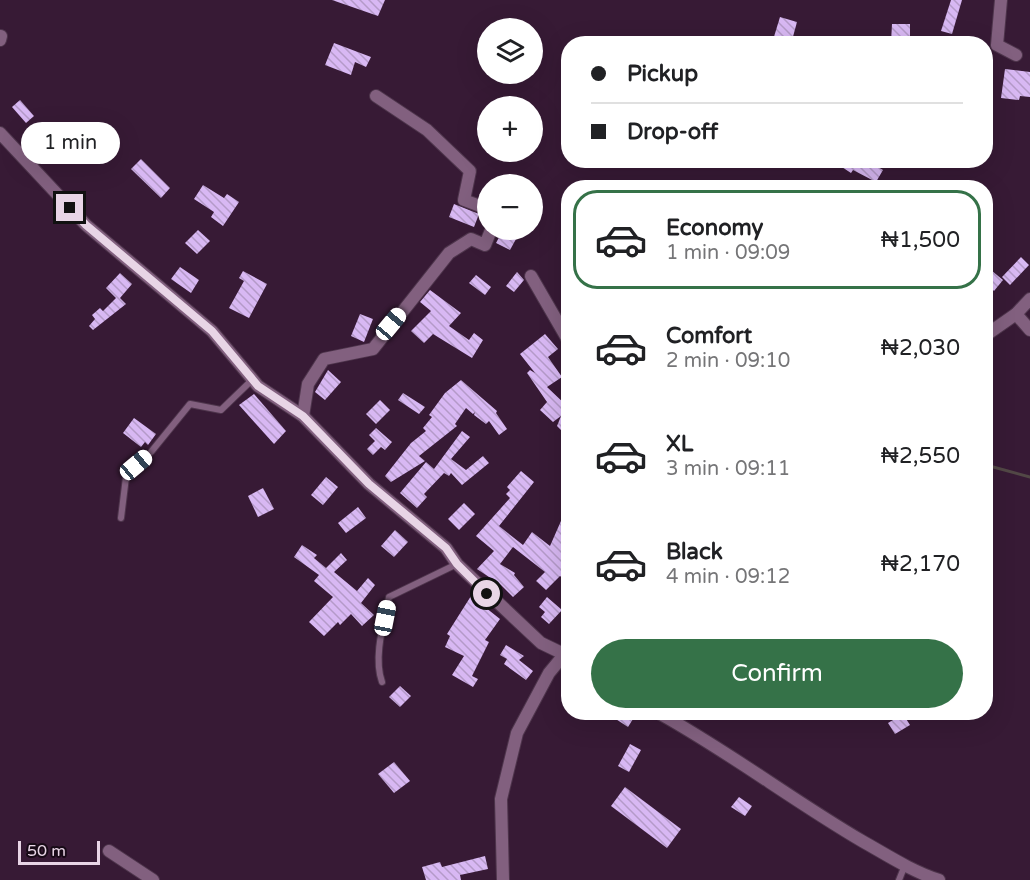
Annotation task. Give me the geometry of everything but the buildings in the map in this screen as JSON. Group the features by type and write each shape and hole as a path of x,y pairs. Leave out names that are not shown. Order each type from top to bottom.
{"street":[{"path":"1001,0 997,45 1016,55"},
{"path":"376,96 427,130 470,171 464,200 477,205"},
{"path":"0,133 86,225 212,331 253,380 303,416 369,484 446,548 457,564 541,643 561,651"},
{"path":"303,416 308,384 324,359 373,349 449,252 471,239 485,245 487,240"},
{"path":"531,276 561,328"},
{"path":"993,330 1016,314 1030,299"},
{"path":"1016,314 1030,330"},
{"path":"503,880 501,799 517,733 549,673 561,661"},
{"path":"672,720 705,738 841,828 905,866 939,880"},
{"path":"109,851 153,880"}],"lane":[{"path":"121,518 126,477 151,452 190,404 221,410 253,380"},
{"path":"382,682 380,675 381,638 389,597 457,564"},
{"path":"899,880 905,866"}],"waterway":[{"path":"993,467 1030,477"}],"route":[{"path":"70,208 86,225 162,286 212,331 258,386 303,416 369,484 446,548 457,564 487,594"}]}
